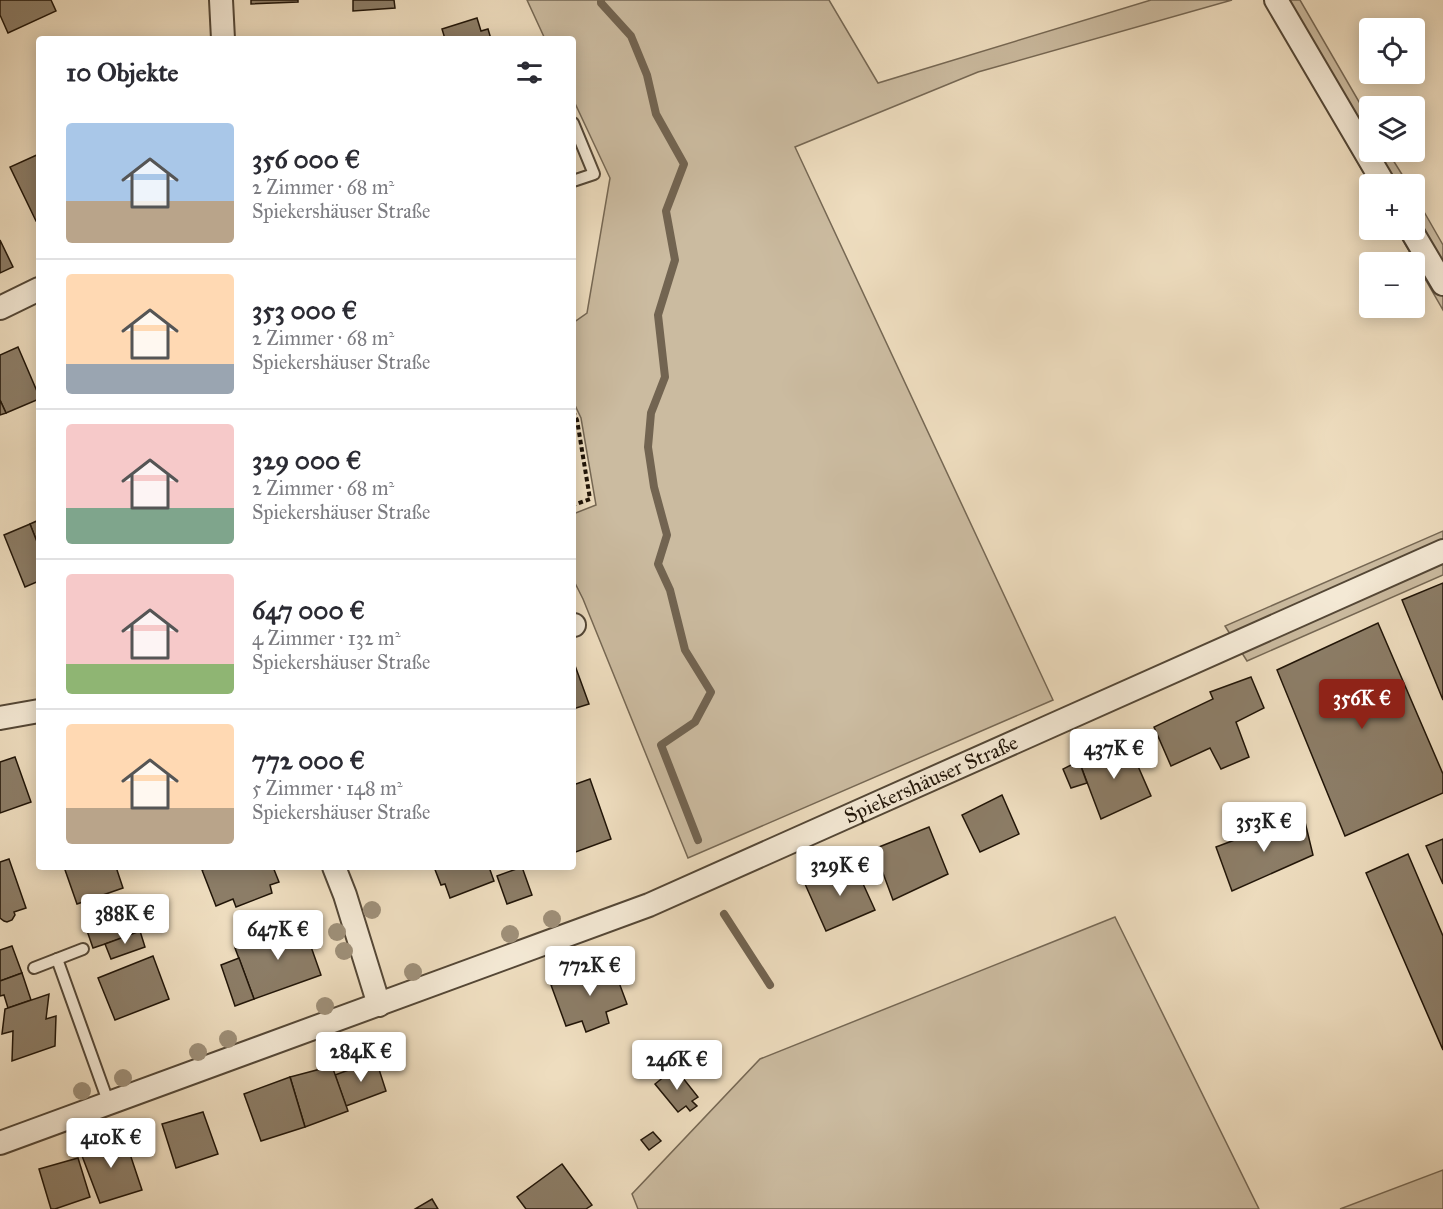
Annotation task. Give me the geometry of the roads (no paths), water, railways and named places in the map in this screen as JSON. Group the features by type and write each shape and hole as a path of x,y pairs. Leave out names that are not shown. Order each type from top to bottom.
{"street":[{"path":"221,0 223,36"},
{"path":"1276,0 1378,174"},
{"path":"1417,240 1443,284"},
{"path":"0,308 36,290"},
{"name":"Spiekershäuser Straße","path":"0,1143 649,905 1443,551"},
{"path":"0,718 36,712"},
{"path":"335,870 379,1005"}],"lane":[{"path":"576,130 594,174 576,181"},
{"path":"34,968 83,949"},
{"path":"57,959 109,1104"}],"waterway":[{"path":"601,0 601,3 631,36 647,75 656,114 684,164 666,211 675,260 658,315 665,377 651,413 648,447 654,487 667,535 658,564 670,590 685,650 711,692 695,722 661,745 698,840"},
{"path":"724,914 770,985"}]}
